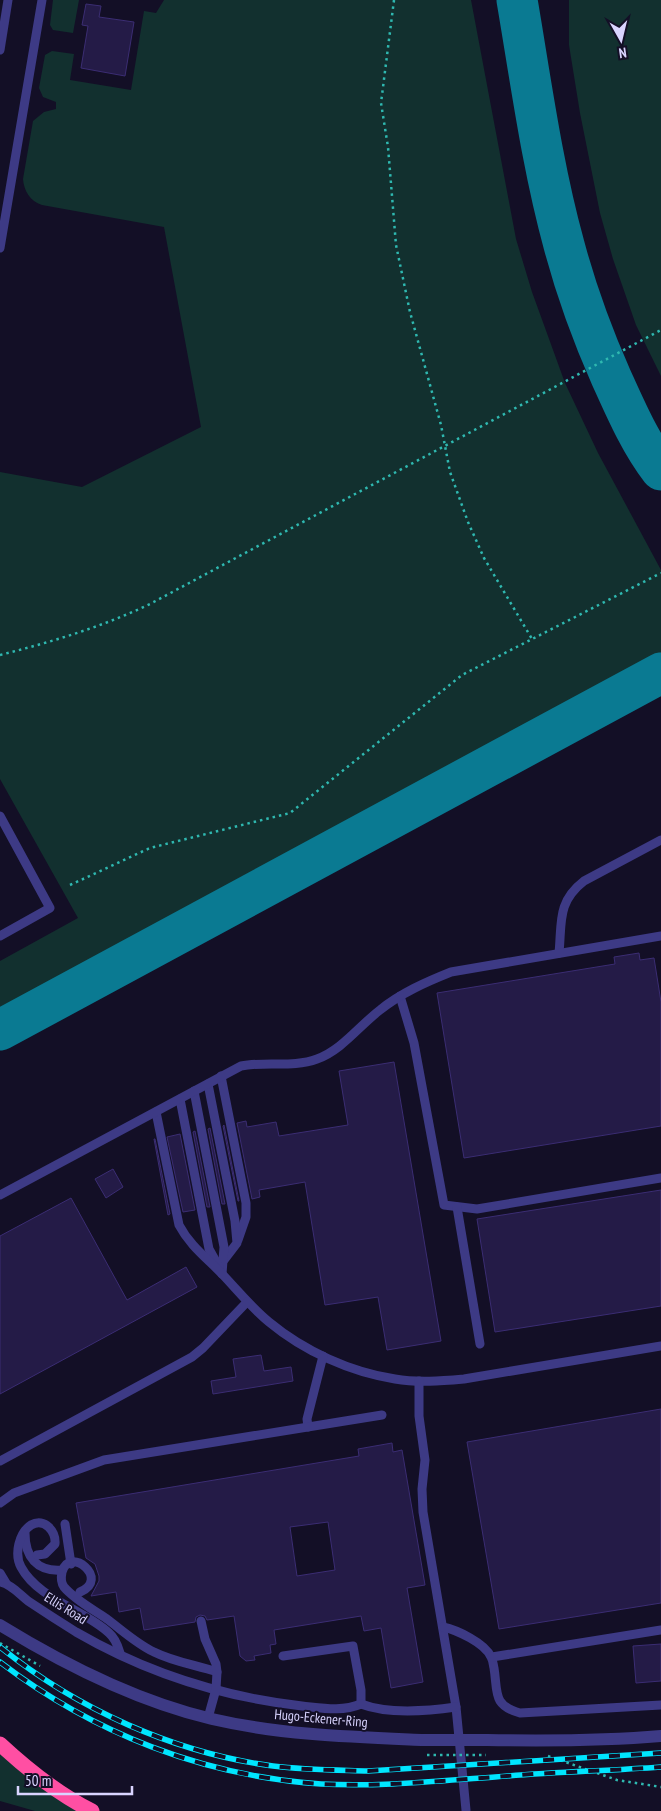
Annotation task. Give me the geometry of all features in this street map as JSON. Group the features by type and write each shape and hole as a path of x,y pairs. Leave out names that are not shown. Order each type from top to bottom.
{"highway":[{"path":"0,1744 36,1776 92,1811"}],"street":[{"name":"Hugo-Eckener-Ring","path":"0,1624 56,1657 99,1678 147,1698 208,1718 299,1733 366,1738 575,1741 661,1736"}],"lane":[{"path":"0,50 8,0"},
{"path":"0,248 42,0"},
{"path":"0,816 50,908 0,936"},
{"path":"559,953 563,910 568,896 573,889 584,881 661,840"},
{"path":"0,1195 241,1066 253,1064 290,1064 317,1059 332,1052 380,1010 400,996 451,972 661,936"},
{"path":"400,996 414,1043 444,1206 477,1209 661,1178"},
{"path":"221,1076 246,1203 246,1217 237,1243 224,1260"},
{"path":"208,1084 235,1221 237,1243"},
{"path":"194,1091 224,1247 222,1274"},
{"path":"180,1099 209,1249 222,1274"},
{"path":"156,1112 179,1225 190,1242 247,1302 270,1323 324,1356 353,1368 387,1377 419,1381 464,1380 661,1346"},
{"path":"457,1207 480,1344"},
{"path":"0,1461 192,1357 247,1302"},
{"path":"308,1427 307,1419 324,1356"},
{"path":"419,1381 419,1416 425,1460 422,1500 456,1707 466,1810"},
{"path":"0,1503 14,1493 104,1460 382,1415"},
{"path":"37,1555 46,1554 52,1549 55,1538 50,1528 44,1524 37,1523 25,1532 19,1543 19,1563 24,1572 33,1582 68,1608 110,1634 120,1653"},
{"path":"65,1524 70,1564"},
{"path":"25,1532 27,1549 38,1565 46,1569 62,1570 73,1562 82,1563 88,1567 91,1577 89,1586 80,1592"},
{"path":"62,1570 61,1581 65,1587 153,1652 217,1672"},
{"path":"0,1573 3,1583"},
{"name":"Ellis Road","path":"3,1583 76,1632 120,1653 136,1663 154,1670 216,1689 268,1702 328,1709 351,1709 361,1704"},
{"path":"201,1621 205,1639 216,1664 217,1672 216,1689 208,1718"},
{"path":"443,1627 453,1629 485,1648 492,1657 501,1704 508,1709 520,1712 661,1704"},
{"path":"492,1657 661,1630"},
{"path":"283,1656 353,1646 361,1690 361,1704 373,1709 416,1710 456,1707"}],"path":[{"path":"394,0 381,103 388,147 396,245 410,312 441,425 450,472 468,522 484,558 532,639"},
{"path":"0,655 67,636 123,617 150,604 661,330"},
{"path":"70,885 150,848 290,813 462,674 661,573"},
{"path":"425,1755 487,1755"},
{"path":"540,1756 549,1756 617,1780 661,1787"}],"green space":[{"path":"53,0 79,0 73,33 53,30 50,25"},
{"path":"164,0 471,0 516,239 532,292 565,383 598,453 661,570 661,654 0,1009 0,961 78,918 0,779 0,472 82,487 201,427 164,227 42,205 28,195 23,179 33,121 44,112 56,109 56,102 43,97 39,88 45,55 52,51 74,54 70,80 131,90 144,11 156,13"},
{"path":"569,0 661,0 661,376 636,325 613,259 600,213 580,113 569,45"},
{"path":"0,1754 41,1788 78,1811 35,1811 0,1801"}],"building":[{"path":"86,4 101,6 99,17 134,22 125,76 81,68 88,26 82,25"},
{"path":"639,953 640,960 654,958 661,1002 661,1126 464,1158 437,993 615,964 614,957"},
{"path":"394,1062 441,1341 387,1350 378,1297 325,1305 305,1182 259,1190 260,1197 252,1199 237,1123 246,1121 247,1127 276,1122 279,1136 348,1125 339,1071"},
{"path":"224,1125 239,1201 223,1126"},
{"path":"210,1128 225,1204 222,1204 208,1129"},
{"path":"195,1131 210,1207 207,1207 193,1132"},
{"path":"180,1134 195,1210 183,1212 167,1137"},
{"path":"154,1139 170,1214 168,1215"},
{"path":"113,1169 123,1187 106,1198 95,1179"},
{"path":"661,1190 661,1306 495,1332 477,1219"},
{"path":"71,1198 127,1300 186,1267 197,1287 0,1394 0,1236"},
{"path":"261,1355 264,1371 291,1367 293,1381 213,1394 211,1381 236,1377 233,1359"},
{"path":"661,1409 661,1603 499,1629 467,1442"},
{"path":"392,1443 393,1452 402,1450 425,1585 407,1588 423,1682 391,1688 381,1628 364,1631 361,1616 274,1630 276,1644 270,1645 271,1653 254,1656 255,1660 246,1661 240,1656 234,1616 207,1620 205,1616 200,1615 196,1617 195,1622 144,1630 140,1608 119,1612 116,1592 91,1596 99,1581 99,1576 95,1564 86,1558 76,1503 359,1456 358,1449","holes":["328,1522 335,1570 297,1576 290,1527"]},
{"path":"661,1644 661,1681 636,1683 633,1646"}],"taxiway":[{"path":"517,0 549,184 574,279 597,345 611,377 640,437 661,470"},
{"path":"0,1030 661,673"}],"railway":[{"path":"0,1647 61,1690 128,1725 199,1751 273,1766 368,1771 661,1753"},
{"path":"0,1662 73,1710 111,1730 151,1747 192,1761 234,1772 277,1779 321,1784 386,1784 661,1767"}]}
